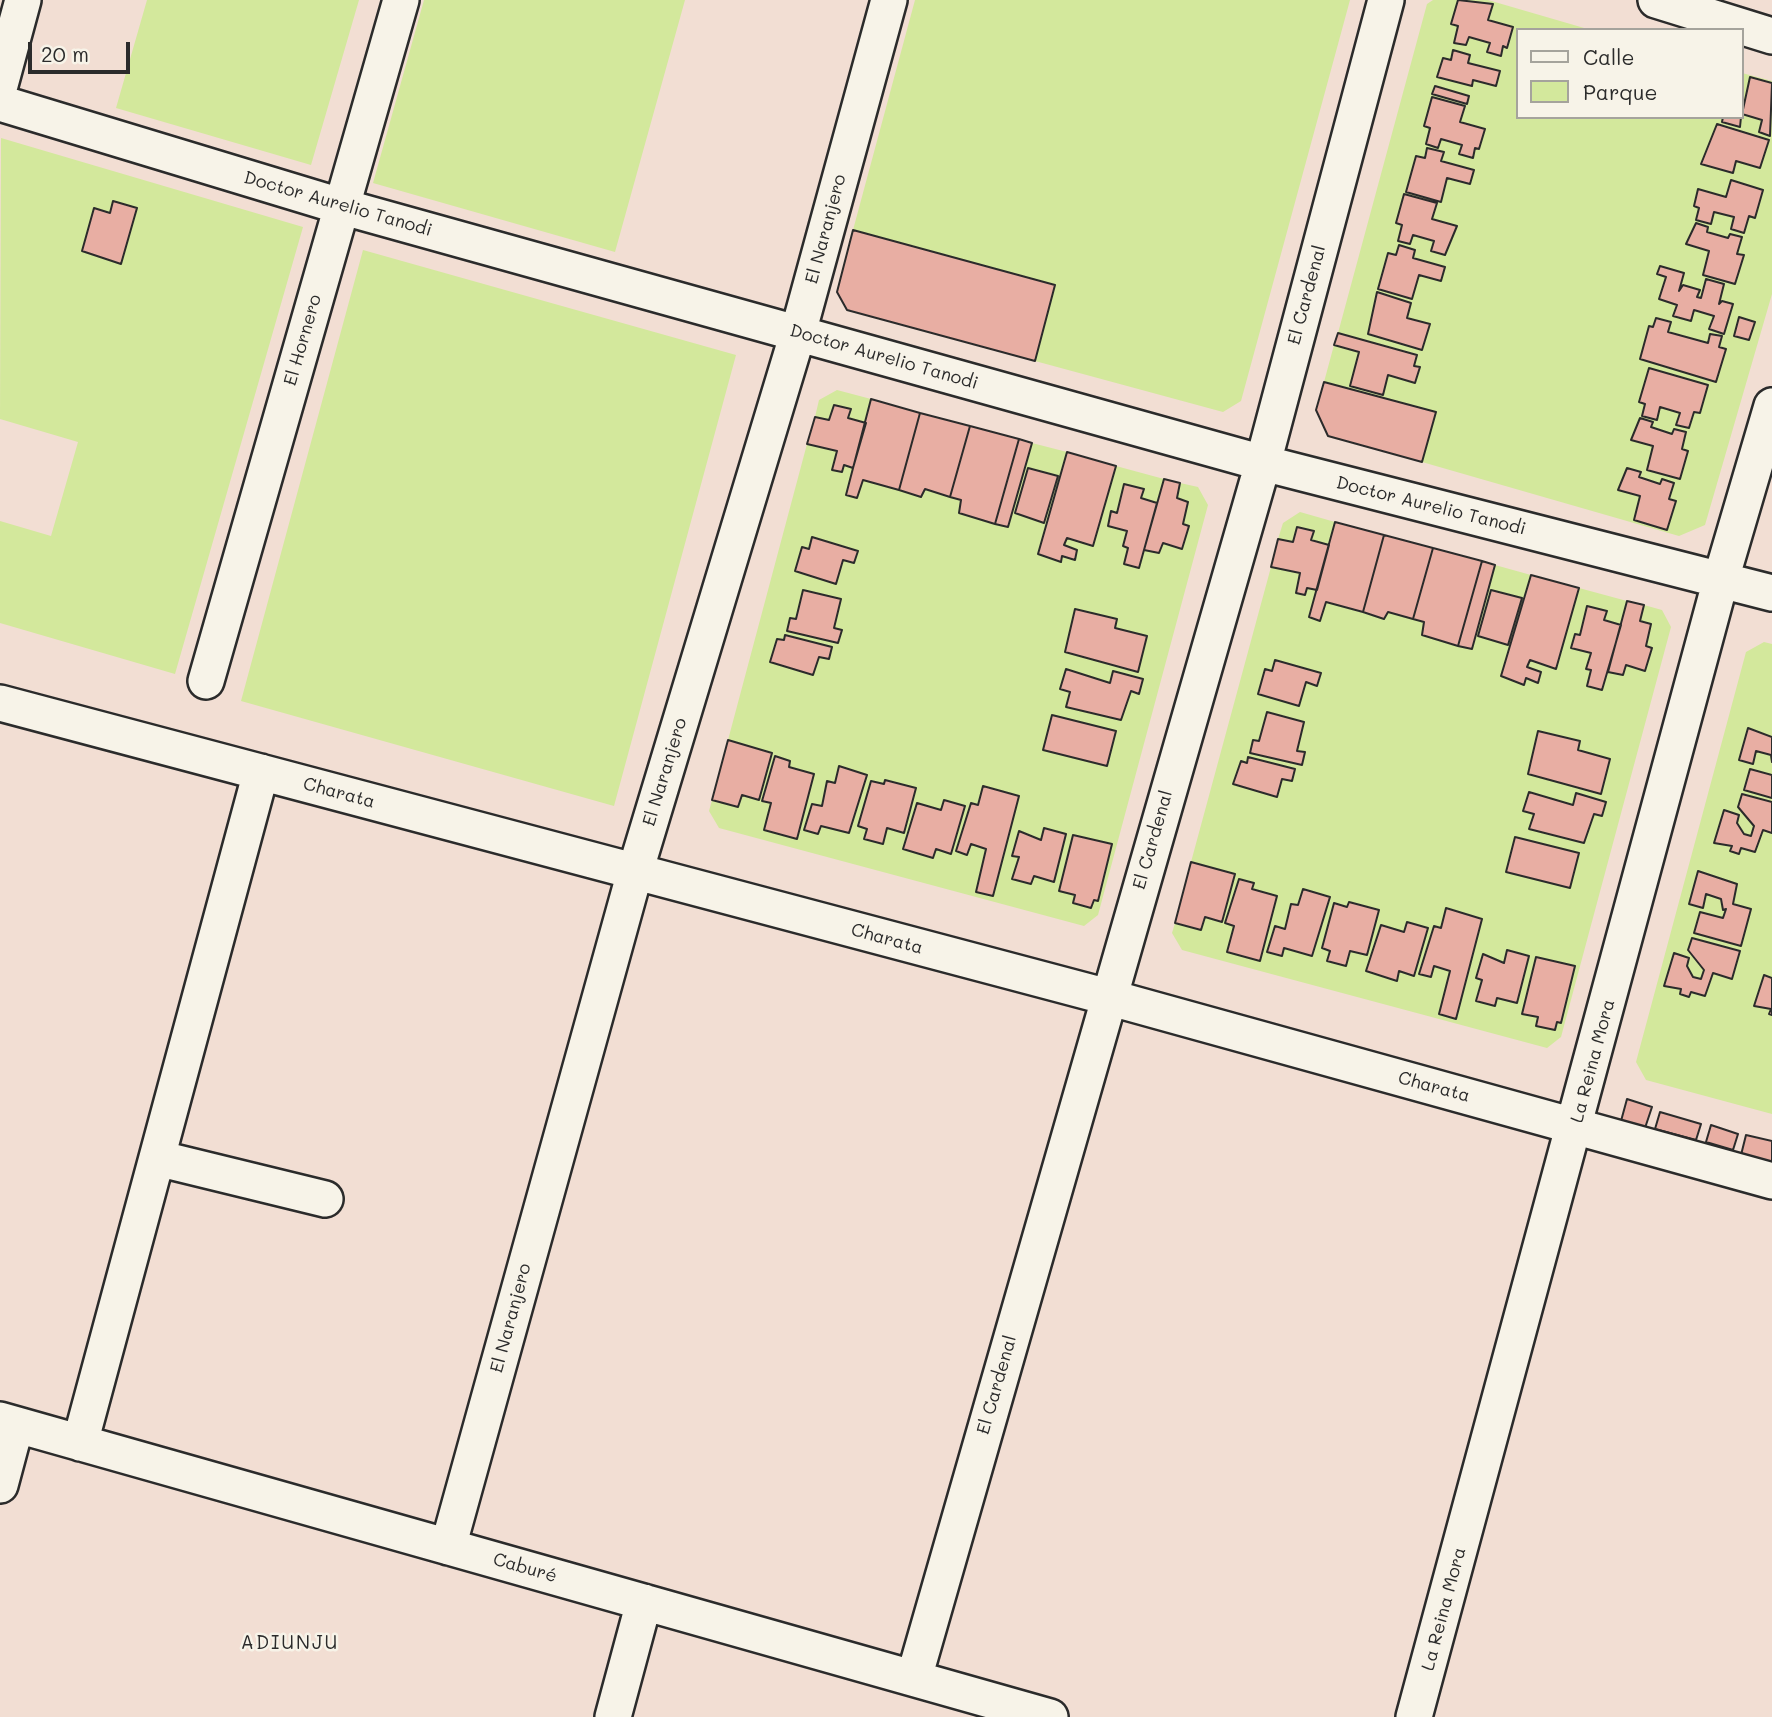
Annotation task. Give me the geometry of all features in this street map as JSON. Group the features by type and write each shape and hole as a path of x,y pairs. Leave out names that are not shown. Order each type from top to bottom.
{"street":[{"path":"0,85 23,0"},
{"name":"El Hornero","path":"206,681 401,0"},
{"name":"El Naranjero","path":"448,1546 635,872 798,332 890,0"},
{"name":"El Cardenal","path":"914,1678 1262,463 1386,0"},
{"path":"1656,0 1772,36"},
{"name":"Doctor Aurelio Tanodi","path":"0,103 341,206 1262,463 1772,593"},
{"name":"La Reina Mora","path":"1415,1717 1576,1127 1721,579 1772,406"},
{"name":"Charata","path":"0,703 1108,997 1772,1181"},
{"path":"80,1443 261,772"},
{"path":"157,1158 325,1199"},
{"path":"0,1485 8,1423"},
{"name":"Caburé","path":"8,1423 1050,1717"},
{"path":"613,1717 644,1602"}],"green space":[{"path":"147,0 359,0 311,165 116,108"},
{"path":"424,0 685,0 615,252 373,183"},
{"path":"915,0 1350,0 1241,401 1223,412 1035,361 1055,285 853,230"},
{"path":"1433,0 1488,0 1584,28 1516,28 1516,119 1744,119 1744,74 1772,81 1772,294 1705,525 1679,536 1422,462 1436,412 1324,382 1334,345 1359,352 1351,386 1382,395 1388,375 1415,383 1420,368 1414,366 1417,354 1338,333 1427,4"},
{"path":"1,138 303,227 175,674 0,623 0,521 51,536 78,442 0,419"},
{"path":"363,250 736,355 614,806 241,701"},
{"path":"837,390 871,399 865,423 848,418 850,409 834,405 829,420 815,417 819,400"},
{"path":"1032,443 1067,452 1039,554 1061,562 1062,556 1074,560 1077,550 1064,545 1067,538 1093,546 1116,466 1164,479 1157,503 1127,531 1123,546 1128,548 1124,564 1139,568 1144,550 1159,553 1163,543 1189,526 1183,524 1188,502 1177,498 1180,483 1198,487 1208,505 1098,915 1084,926 719,828 709,811 712,800 737,807 742,795 759,799 772,753 728,740 807,444 837,451 833,470 842,472 844,465 853,468 846,495 857,498 863,480 899,490 925,489 961,500 1008,526"},
{"path":"1300,512 1335,522 1329,545 1311,540 1313,531 1293,542 1278,539 1283,523"},
{"path":"1495,565 1531,575 1502,676 1524,684 1526,678 1538,682 1540,672 1527,667 1530,660 1556,669 1579,588 1627,601 1621,625 1604,620 1607,611 1588,606 1580,635 1575,634 1571,648 1591,653 1586,668 1591,670 1587,686 1602,690 1608,672 1622,675 1626,665 1652,648 1646,646 1651,624 1640,621 1644,605 1662,610 1671,627 1561,1037 1547,1048 1182,950 1172,933 1175,923 1201,930 1205,917 1222,922 1235,875 1191,862 1271,567 1300,573 1296,593 1305,595 1307,588 1317,590 1309,617 1320,620 1326,602 1384,619 1388,612 1424,622 1423,635 1471,649"},
{"path":"1764,642 1772,644 1772,1114 1646,1080 1636,1062 1746,652"}],"building":[{"path":"1458,0 1493,4 1488,20 1513,27 1507,48 1503,46 1501,56 1487,52 1490,43 1469,37 1466,45 1454,43 1458,26 1451,24"},
{"path":"1453,50 1470,55 1468,63 1500,71 1496,86 1473,80 1472,86 1437,77 1443,58 1451,60"},
{"path":"1750,77 1772,83 1770,136 1759,132 1762,120 1744,115"},
{"path":"1435,86 1469,96 1467,104 1432,94"},
{"path":"1432,97 1465,106 1460,122 1485,129 1479,149 1475,148 1473,158 1459,154 1462,145 1441,139 1438,148 1426,144 1430,128 1424,126"},
{"path":"1723,119 1741,119 1740,127 1722,122"},
{"path":"1717,124 1769,140 1760,168 1736,161 1733,173 1701,164"},
{"path":"1427,148 1444,152 1441,161 1474,170 1470,184 1447,178 1441,202 1406,192 1416,156 1425,158"},
{"path":"1731,180 1763,190 1755,218 1749,216 1744,233 1731,229 1734,217 1714,212 1711,224 1696,220 1699,208 1694,206 1698,189 1726,197"},
{"path":"1404,194 1437,203 1432,219 1457,226 1445,255 1431,251 1434,241 1413,235 1410,244 1398,241 1402,225 1396,223"},
{"path":"113,201 137,208 121,264 82,251 94,208 110,213"},
{"path":"1696,223 1708,227 1707,232 1728,238 1730,234 1742,237 1737,254 1744,255 1735,284 1703,275 1709,251 1686,244"},
{"path":"853,230 1055,285 1035,361 847,310 837,292"},
{"path":"1399,245 1415,250 1413,258 1445,267 1441,281 1419,275 1412,299 1378,289 1388,253 1396,255"},
{"path":"1660,266 1684,273 1679,291 1683,285 1700,290 1697,297 1701,298 1706,279 1724,284 1719,304 1722,301 1733,304 1724,334 1709,329 1714,316 1694,310 1691,321 1673,316 1677,305 1659,299 1666,277 1657,274"},
{"path":"1377,292 1411,303 1407,318 1430,324 1422,350 1368,334"},
{"path":"1739,317 1755,322 1749,340 1734,336"},
{"path":"1656,318 1671,322 1668,332 1708,343 1710,334 1722,336 1719,347 1726,349 1716,382 1640,359 1649,326 1653,327"},
{"path":"1338,333 1417,355 1414,366 1420,367 1415,383 1388,375 1383,395 1350,386 1359,352 1334,345"},
{"path":"1649,368 1708,385 1700,413 1694,412 1689,428 1676,425 1680,413 1660,407 1657,420 1642,416 1645,404 1639,402"},
{"path":"1324,382 1436,412 1422,462 1328,436 1316,410"},
{"path":"871,399 920,413 899,490 863,480 857,498 846,495"},
{"path":"834,405 851,409 848,418 866,423 853,468 844,465 842,472 832,470 837,451 807,444 815,417 829,420"},
{"path":"920,413 970,426 950,497 925,489 921,497 899,490"},
{"path":"1640,418 1653,422 1651,427 1672,434 1674,429 1686,432 1682,449 1688,451 1680,479 1647,470 1653,446 1631,440"},
{"path":"970,426 1019,439 995,524 959,513 961,500 950,497"},
{"path":"1019,439 1032,443 1008,527 995,524"},
{"path":"1067,452 1116,466 1093,546 1067,538 1064,545 1077,550 1075,560 1062,556 1061,562 1038,554"},
{"path":"1028,468 1058,476 1044,523 1015,513"},
{"path":"1627,468 1641,472 1639,477 1660,484 1662,479 1674,483 1669,499 1676,501 1667,530 1634,520 1640,496 1618,490"},
{"path":"1164,479 1180,483 1177,498 1188,502 1183,524 1189,526 1182,549 1163,543 1159,553 1144,550"},
{"path":"1124,484 1144,489 1141,498 1157,503 1139,568 1124,564 1128,548 1123,546 1127,531 1108,526 1111,511 1117,513"},
{"path":"1335,522 1384,535 1363,612 1326,602 1320,621 1309,617"},
{"path":"1297,527 1314,531 1311,540 1329,545 1317,590 1307,588 1305,595 1296,593 1300,573 1271,567 1278,539 1293,542"},
{"path":"1384,535 1433,548 1413,619 1388,612 1384,619 1363,612"},
{"path":"812,537 858,551 854,563 843,560 836,584 795,571 802,547 809,549"},
{"path":"1433,548 1482,561 1458,646 1422,635 1424,622 1413,619"},
{"path":"1482,561 1495,565 1472,649 1458,646"},
{"path":"1531,575 1579,588 1556,669 1530,660 1527,667 1541,672 1538,683 1526,678 1524,685 1501,676"},
{"path":"803,590 841,599 834,628 842,630 838,643 787,631 790,618 796,619"},
{"path":"1491,590 1522,598 1508,645 1478,636"},
{"path":"1627,601 1644,605 1640,621 1651,624 1646,646 1652,648 1645,671 1626,665 1623,675 1608,672"},
{"path":"1587,606 1607,611 1604,620 1621,625 1602,690 1587,686 1591,670 1586,669 1591,653 1571,648 1575,634 1580,635"},
{"path":"1075,609 1117,619 1115,628 1147,636 1138,672 1065,652"},
{"path":"785,635 832,647 829,659 819,657 813,675 770,662 777,639 784,640"},
{"path":"1275,660 1321,673 1317,686 1306,682 1299,706 1258,694 1265,669 1272,671"},
{"path":"1066,669 1110,683 1113,671 1143,679 1139,694 1131,691 1121,720 1066,707 1070,692 1060,689"},
{"path":"1267,712 1304,722 1297,751 1305,752 1302,765 1250,753 1253,740 1259,741"},
{"path":"1052,715 1116,731 1107,766 1043,750"},
{"path":"1748,728 1772,737 1772,762 1771,755 1756,751 1753,764 1739,760"},
{"path":"1538,731 1580,741 1578,750 1610,759 1601,794 1528,774"},
{"path":"728,740 772,753 759,800 742,795 738,807 712,800"},
{"path":"775,756 790,761 789,767 814,774 797,839 764,830 771,803 762,801"},
{"path":"1248,757 1295,769 1292,781 1282,779 1277,797 1233,784 1241,761 1247,763"},
{"path":"839,766 867,775 849,833 821,826 818,834 804,830 812,804 822,806 827,781 835,783"},
{"path":"1750,769 1772,775 1772,798 1744,790"},
{"path":"885,780 916,788 904,833 887,828 883,844 864,839 867,829 858,826 871,781 884,784"},
{"path":"983,786 1019,796 993,896 976,892 986,849 971,844 967,855 956,851 971,803 978,805"},
{"path":"1529,792 1573,805 1576,793 1606,802 1602,816 1594,814 1584,843 1529,829 1534,814 1523,811"},
{"path":"1742,794 1772,802 1772,833 1763,830 1755,852 1741,848 1739,854 1730,851 1732,846 1714,843 1724,810 1739,815 1737,823 1744,834 1751,836 1754,826 1738,807"},
{"path":"944,800 965,806 951,854 936,849 933,858 903,849 917,803 941,810"},
{"path":"1044,828 1066,834 1054,882 1034,876 1031,884 1012,879 1019,857 1012,856 1019,831 1041,840"},
{"path":"1073,835 1112,844 1098,901 1094,900 1091,908 1073,903 1075,895 1059,891"},
{"path":"1515,837 1579,853 1570,888 1506,872"},
{"path":"1191,862 1235,874 1222,922 1205,917 1201,930 1175,923"},
{"path":"1698,871 1737,884 1733,904 1751,909 1741,946 1694,933 1700,912 1723,918 1726,909 1723,910 1721,899 1706,894 1703,908 1689,904"},
{"path":"1239,879 1254,883 1252,889 1277,896 1260,961 1227,952 1234,926 1225,923"},
{"path":"1303,889 1330,897 1312,956 1284,948 1282,956 1267,952 1275,926 1285,929 1291,904 1298,905"},
{"path":"1349,902 1379,910 1367,955 1350,951 1346,966 1327,961 1330,951 1322,948 1334,903 1347,907"},
{"path":"1446,908 1482,919 1456,1019 1439,1014 1450,971 1434,966 1431,977 1419,974 1434,926 1441,928"},
{"path":"1407,922 1428,928 1414,976 1399,971 1397,981 1366,971 1381,925 1404,932"},
{"path":"1692,938 1740,951 1732,979 1713,973 1705,996 1691,992 1689,997 1680,994 1681,989 1664,986 1674,953 1689,958 1687,966 1693,977 1701,979 1704,970 1688,950"},
{"path":"1507,950 1529,956 1517,1003 1497,998 1495,1006 1476,1001 1482,980 1476,978 1483,954 1504,963"},
{"path":"1536,957 1575,966 1561,1023 1557,1022 1555,1030 1536,1026 1538,1017 1522,1014"},
{"path":"1764,975 1772,978 1772,1015 1769,1014 1771,1009 1754,1006"},
{"path":"1627,1099 1652,1107 1645,1128 1621,1121"},
{"path":"1660,1112 1701,1124 1696,1140 1655,1129"},
{"path":"1711,1125 1738,1134 1733,1150 1706,1142"},
{"path":"1746,1135 1772,1141 1772,1163 1741,1155"}],"district":[{"name":"ADIUNJU","path":"290,1643"}]}
